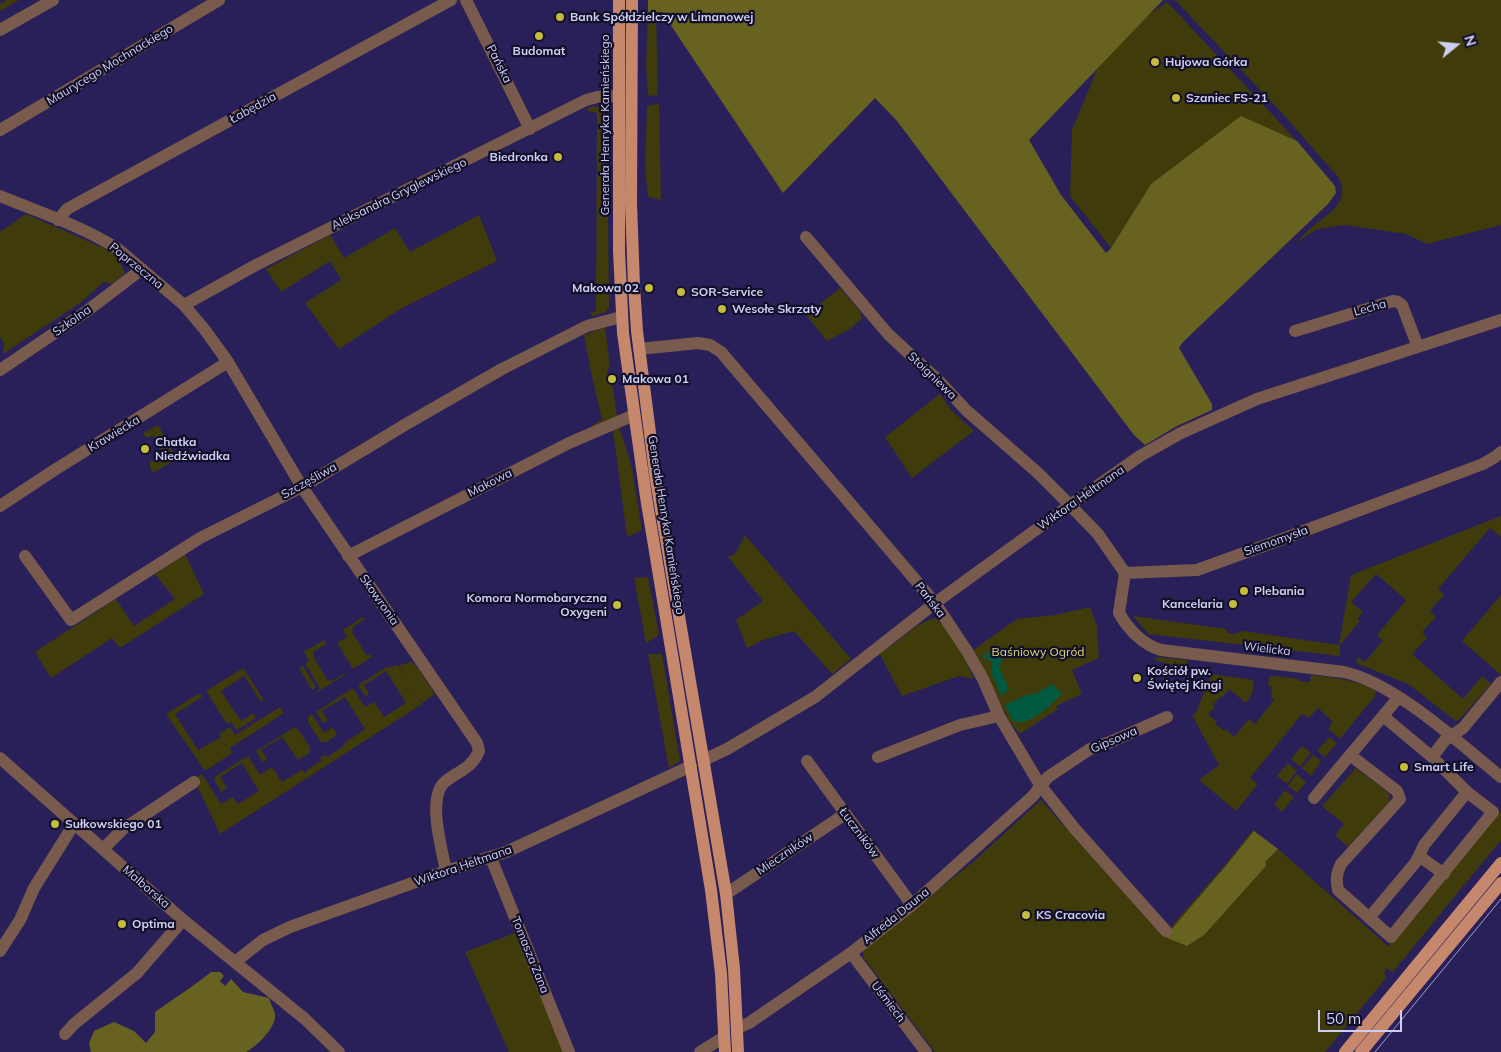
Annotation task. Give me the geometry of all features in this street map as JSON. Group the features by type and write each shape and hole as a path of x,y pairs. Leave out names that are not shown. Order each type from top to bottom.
{"main road":[{"name":"Generała Henryka Kamieńskiego","path":"619,0 619,251 621,317 634,414 716,922 725,1052"},
{"name":"Generała Henryka Kamieńskiego","path":"632,0 632,210 634,286 639,349 656,480 726,894 734,969 738,1052"},
{"path":"1345,1052 1501,863"},
{"path":"1361,1052 1501,882"}],"street":[{"path":"0,30 53,0"},
{"name":"Maurycego Mochnackiego","path":"0,130 219,0"},
{"name":"Łabędzia","path":"58,220 67,209 451,0"},
{"name":"Pańska","path":"466,0 530,129"},
{"name":"Aleksandra Gryglewskiego","path":"184,305 256,265 586,100 597,97 619,96"},
{"name":"Poprzeczna","path":"0,196 107,242 129,257 184,305 205,330"},
{"name":"Stoigniewa","path":"806,237 888,334 940,382 966,410 1038,473 1070,505"},
{"name":"Szkolna","path":"0,370 87,311 142,270"},
{"name":"Lecha","path":"1295,331 1393,301 1402,305 1418,346"},
{"name":"Szczęśliwa","path":"25,556 71,620 200,538 302,487 416,418 520,359 587,326 621,317"},
{"name":"Wiktora Heltmana","path":"704,760 815,697 935,603 1070,505 1140,456 1181,433 1257,399 1501,320"},
{"name":"Skowronia","path":"205,330 228,362 302,487 348,556 472,732 477,743 480,751 472,764 444,782 436,795 436,810 446,871"},
{"name":"Pańska","path":"639,349 698,343 710,345 721,352 935,603 971,658 983,679 999,716 1040,785 1075,829 1166,931"},
{"name":"Krawiecka","path":"0,506 228,362"},
{"name":"Makowa","path":"348,556 569,443 634,414"},
{"name":"Siemomysła","path":"1125,573 1197,570 1483,464 1501,452"},
{"path":"1070,505 1098,534 1125,573"},
{"name":"Wielicka","path":"1125,573 1120,613 1141,640 1150,647 1161,650 1358,675 1398,698 1501,777"},
{"path":"1432,757 1450,736 1463,728 1501,682"},
{"path":"1314,798 1398,698"},
{"path":"878,757 960,726 999,716"},
{"path":"1350,755 1397,791 1400,799 1341,864 1336,873 1338,890 1391,937 1493,812 1467,792 1432,757 1383,716"},
{"name":"Gipsowa","path":"1040,785 1090,749 1167,717"},
{"name":"Malborska","path":"0,758 183,920 305,1019 339,1052"},
{"name":"Łuczników","path":"807,760 912,904"},
{"name":"Wiktora Heltmana","path":"235,962 264,940 290,927 446,871 491,858 533,841 691,766"},
{"path":"103,849 122,829 194,782"},
{"name":"Alfreda Dauna","path":"737,1028 749,1023 851,952 912,904 1033,796 1040,785"},
{"path":"1369,918 1415,863 1424,845 1467,792"},
{"name":"Mieczników","path":"726,894 845,814"},
{"path":"0,951 20,920 34,888 74,824"},
{"path":"1419,856 1444,874"},
{"name":"Tomasza Zana","path":"491,858 569,1052"},
{"path":"65,1034 74,1024 138,973 183,920"},
{"name":"Uśmiech","path":"851,952 926,1052"},
{"path":"700,1052 724,1037"}],"green space":[{"path":"7,0 19,0 0,11 0,4"},
{"path":"1175,0 1501,0 1501,225 1427,244 1406,234 1344,225 1318,229 1297,243 1312,227 1337,206 1342,188 1338,177 1282,113"},
{"path":"1167,2 1297,141 1241,117 1151,184 1111,248 1070,196 1072,130 1101,60 1144,18"},
{"path":"648,12 656,12 658,95 648,96 646,65"},
{"path":"659,104 661,200 648,197 645,168 647,106"},
{"path":"594,106 604,110 607,120 609,307 606,312 593,316 590,313 596,311 597,113 588,111 588,108"},
{"path":"26,214 110,251 116,255 125,273 112,284 104,282 80,303 3,354 4,343 0,337 0,232"},
{"path":"479,215 497,261 402,308 339,349 305,303 341,280 330,261 281,292 266,269 330,235 344,258 395,228 410,252"},
{"path":"840,288 860,311 862,319 850,329 827,341 806,315"},
{"path":"605,327 610,366 607,371 609,383 613,387 617,416 594,426 592,425 602,420 584,335"},
{"path":"940,394 951,410 974,431 912,478 885,437"},
{"path":"158,425 177,459 153,473 150,461 154,461 164,455 153,435 146,438 143,433"},
{"path":"619,426 632,468 642,530 627,537 613,430"},
{"path":"1501,516 1501,537 1490,528 1438,589 1444,595 1430,611 1436,617 1422,632 1427,638 1412,654 1463,699 1482,676 1491,684 1456,721 1408,684 1356,663 1358,657 1365,662 1383,640 1377,635 1406,600 1376,574 1351,602 1363,612 1357,618 1360,621 1340,645 1340,657 1148,634 1133,616 1226,629 1228,633 1234,634 1243,631 1339,645 1351,575"},
{"path":"745,535 851,659 832,674 794,631 763,640 747,648 736,620 763,601 728,557 735,554"},
{"path":"185,554 204,594 120,648 112,638 51,678 35,652 116,599 134,626 175,599 155,574"},
{"path":"648,577 659,635 646,643 634,578"},
{"path":"1501,595 1501,675 1462,641"},
{"name":"Baśniowy Ogród","path":"1090,607 1097,626 1099,658 1072,670 1082,694 1056,706 1058,709 1020,734 1009,721 973,650 1017,619 1054,615"},
{"path":"363,617 365,619 352,628 352,632 367,656 370,654 372,657 353,669 337,643 347,637 343,630"},
{"path":"936,618 958,647 974,679 959,676 902,696 879,653 914,628"},
{"path":"324,640 326,644 313,652 313,656 328,681 346,674 314,694 320,688 305,664 309,661 304,652"},
{"path":"648,654 662,654 680,761 669,768"},
{"path":"1155,657 1187,660 1188,665 1184,667 1176,665 1176,661 1174,665 1156,661"},
{"path":"412,662 435,694 422,703 400,669 400,665"},
{"path":"398,665 422,704 220,834 194,779 202,774 221,804 233,797 238,804 259,791 242,763 220,777 227,788 221,792 214,779 248,756 260,775 272,767 282,782 302,770 305,773 321,761 320,758 325,755 327,757 365,729 345,697 322,711 328,720 323,723 316,712 353,688 365,707 374,702 384,717 406,703 386,671 364,685 369,694 365,696 358,685 385,668"},
{"path":"303,666 316,687 312,690 299,668"},
{"path":"243,668 264,700 261,702 244,676 221,691 241,721 253,713 256,718 237,730 231,722 227,724 206,691"},
{"path":"1211,674 1254,680 1252,694 1246,703 1229,689 1213,705 1215,707 1208,714 1224,731 1226,729 1234,737 1249,719 1255,724 1274,700 1271,698 1272,686 1268,686 1269,677 1299,679 1299,681 1310,682 1311,675 1328,677 1353,681 1376,691 1375,696 1340,739 1328,729 1333,722 1318,708 1309,718 1302,714 1250,778 1258,784 1236,811 1199,780 1219,765 1192,715 1196,713"},
{"path":"200,693 202,697 175,714 198,750 221,737 219,734 230,727 235,735 280,707 284,713 230,748 232,753 205,771 166,714"},
{"path":"312,714 324,733 333,727 337,735 327,742 321,742 308,722 308,717"},
{"path":"295,727 310,747 310,753 298,760 282,737 261,750 267,759 262,762 256,751"},
{"path":"1330,737 1337,743 1325,757 1317,751"},
{"path":"1302,746 1311,753 1300,767 1291,759"},
{"path":"1313,755 1321,761 1311,776 1302,768"},
{"path":"1288,763 1297,771 1287,784 1277,776"},
{"path":"1356,768 1389,793 1390,801 1348,847 1335,835 1344,824 1322,806"},
{"path":"1297,774 1306,782 1297,793 1288,786"},
{"path":"1285,790 1294,797 1282,812 1274,805"},
{"name":"KS Cracovia","path":"1041,800 1163,936 1253,830 1276,851 1278,849 1388,946 1501,811 1501,840 1392,973 1385,967 1386,971 1384,973 1387,977 1325,1052 935,1052 863,957 863,949 973,862"},
{"path":"515,933 564,1052 509,1052 465,952"}],"shaded area":[{"path":"648,0 1163,0 1029,140 1061,195 1106,253 1151,184 1241,116 1297,141 1335,186 1336,193 1328,204 1183,342 1179,348 1212,404 1212,410 1177,426 1145,445 1134,435 897,121 875,98 783,193 662,12 648,12"},
{"path":"996,650 1002,661 999,667 1009,689 1001,696 992,674 992,662 982,656"},
{"path":"1052,684 1062,694 1033,718 1026,721 1013,721 1005,705 1026,695 1035,694"},
{"path":"1254,831 1278,849 1265,862 1266,866 1204,935 1187,946 1165,937 1225,867"},
{"path":"211,972 220,972 224,976 220,981 225,986 231,979 243,992 269,998 275,1014 273,1025 260,1041 246,1052 91,1052 89,1043 94,1031 114,1022 134,1031 146,1043 155,1032 155,1012"}],"tram line":[{"path":"1375,1052 1501,899"}],"place":[{"name":"Bank Spółdzielczy w Limanowej","path":"560,17"},
{"name":"Budomat","path":"539,36"},
{"name":"Hujowa Górka","path":"1155,62"},
{"name":"Szaniec FS-21","path":"1176,98"},
{"name":"Biedronka","path":"558,157"},
{"name":"Makowa 02","path":"649,288"},
{"name":"SOR-Service","path":"681,292"},
{"name":"Wesołe Skrzaty","path":"722,309"},
{"name":"Makowa 01","path":"612,379"},
{"name":"Chatka Niedźwiadka","path":"145,449"},
{"name":"Plebania","path":"1244,591"},
{"name":"Kancelaria","path":"1233,604"},
{"name":"Komora Normobaryczna Oxygeni","path":"617,605"},
{"name":"Kościół pw. Świętej Kingi","path":"1137,678"},
{"name":"Smart Life","path":"1404,767"},
{"name":"Sułkowskiego 01","path":"55,824"},
{"name":"KS Cracovia","path":"1026,915"},
{"name":"Optima","path":"122,924"}]}
